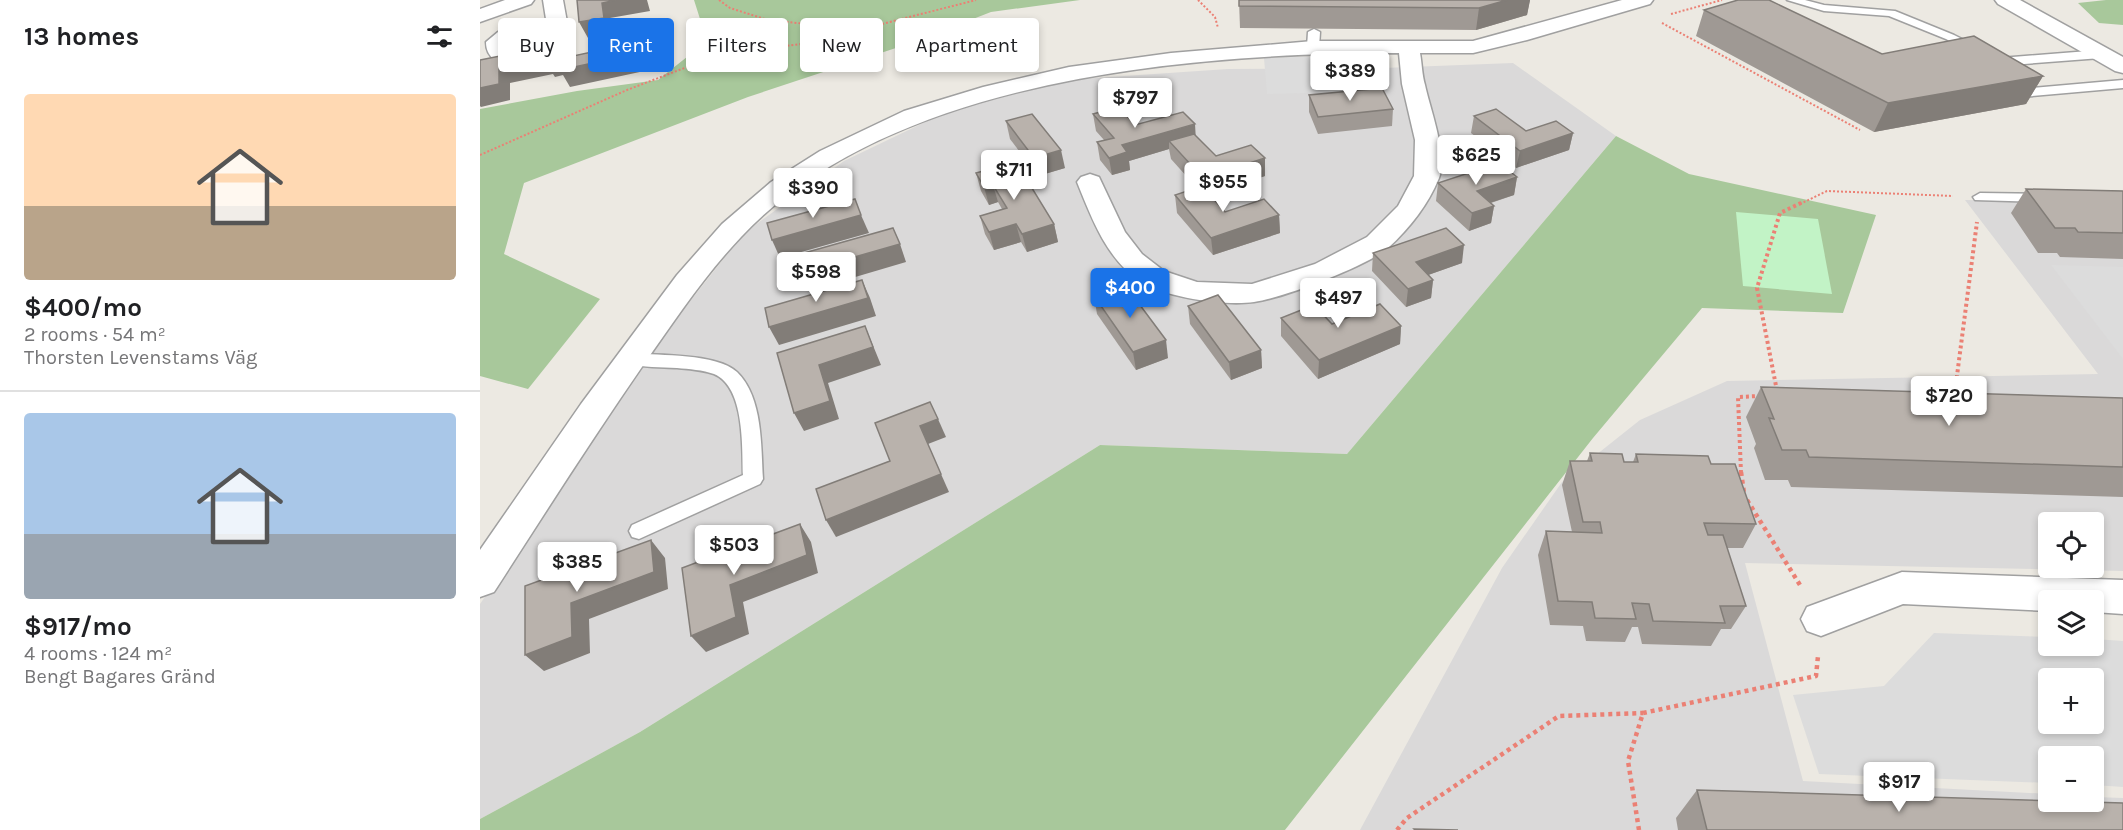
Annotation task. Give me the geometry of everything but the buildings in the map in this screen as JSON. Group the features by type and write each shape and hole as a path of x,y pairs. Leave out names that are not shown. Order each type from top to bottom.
{"street":[{"path":"480,16 524,0"},
{"path":"553,0 556,18"},
{"path":"1590,0 1611,11"},
{"path":"480,581 593,413 687,281 732,231 780,187 829,156 912,116 991,92 1069,74 1313,39 1409,47 1484,45 1611,11 1643,0"},
{"path":"2005,0 2123,66"},
{"path":"1090,182 1112,233 1132,260 1155,277 1195,291 1253,292 1325,270 1377,243 1409,210 1426,176 1427,140 1413,84 1409,47"},
{"path":"1821,619 1902,588 2123,597"}],"lane":[{"path":"1792,0 1824,8 1891,13 1950,37 1998,62 2101,54"},
{"path":"2022,93 2123,84"},
{"path":"1980,197 2064,198"},
{"path":"633,359 712,368 723,370 729,376 740,388 749,419 753,479 639,531"}],"path":[{"path":"719,0 725,7 754,18 800,23"},
{"path":"883,23 976,0"},
{"path":"1665,16 1722,0"},
{"path":"1654,19 1860,130"},
{"path":"480,155 627,90 708,59 757,49 800,44"},
{"path":"1397,830 1407,818 1559,716 1643,713 1816,676 1821,619 1745,496 1739,459 1738,397 1778,396 1757,288 1780,213 1827,191 1980,197 1955,391 1908,393"},
{"path":"1639,830 1628,761 1643,713"}],"shaded area":[{"path":"1364,55 1372,91 1267,94 1264,58"},
{"path":"1513,63 1616,136 1347,454 1100,445 640,732 480,819 480,604 661,338 744,233 844,161 944,113 1065,80 1228,69 1383,68"},
{"path":"1965,200 2123,202 2123,571 2104,571 2104,512 2038,512 2038,569 1745,563 1803,781 2038,793 2038,812 2104,812 2104,797 2123,798 2123,830 1360,830 1502,568 1562,482 1640,420 1727,381 2098,374"},
{"path":"2051,265 2123,267 2123,359"},
{"path":"1934,633 2038,637 2038,656 2104,656 2104,640 2123,641 2123,787 2104,786 2104,746 2038,746 2038,783 1819,774 1793,695 1884,686"}],"green space":[{"path":"694,0 1080,0 991,12 976,18 895,18 895,48 883,52 883,18 800,18 800,72 823,72 748,97 524,183 504,254 600,299 528,389 480,376 480,109 577,91 658,80 668,72 674,72 674,67 686,58 686,72 788,72 788,18 700,18"},
{"path":"2123,0 2123,25 2099,23 2078,3"},
{"path":"1616,136 1689,174 1876,215 1843,313 1702,308 1593,438 1285,830 480,830 480,819 640,732 1100,445 1347,454"},
{"path":"1736,212 1818,219 1832,294 1743,286"}]}
